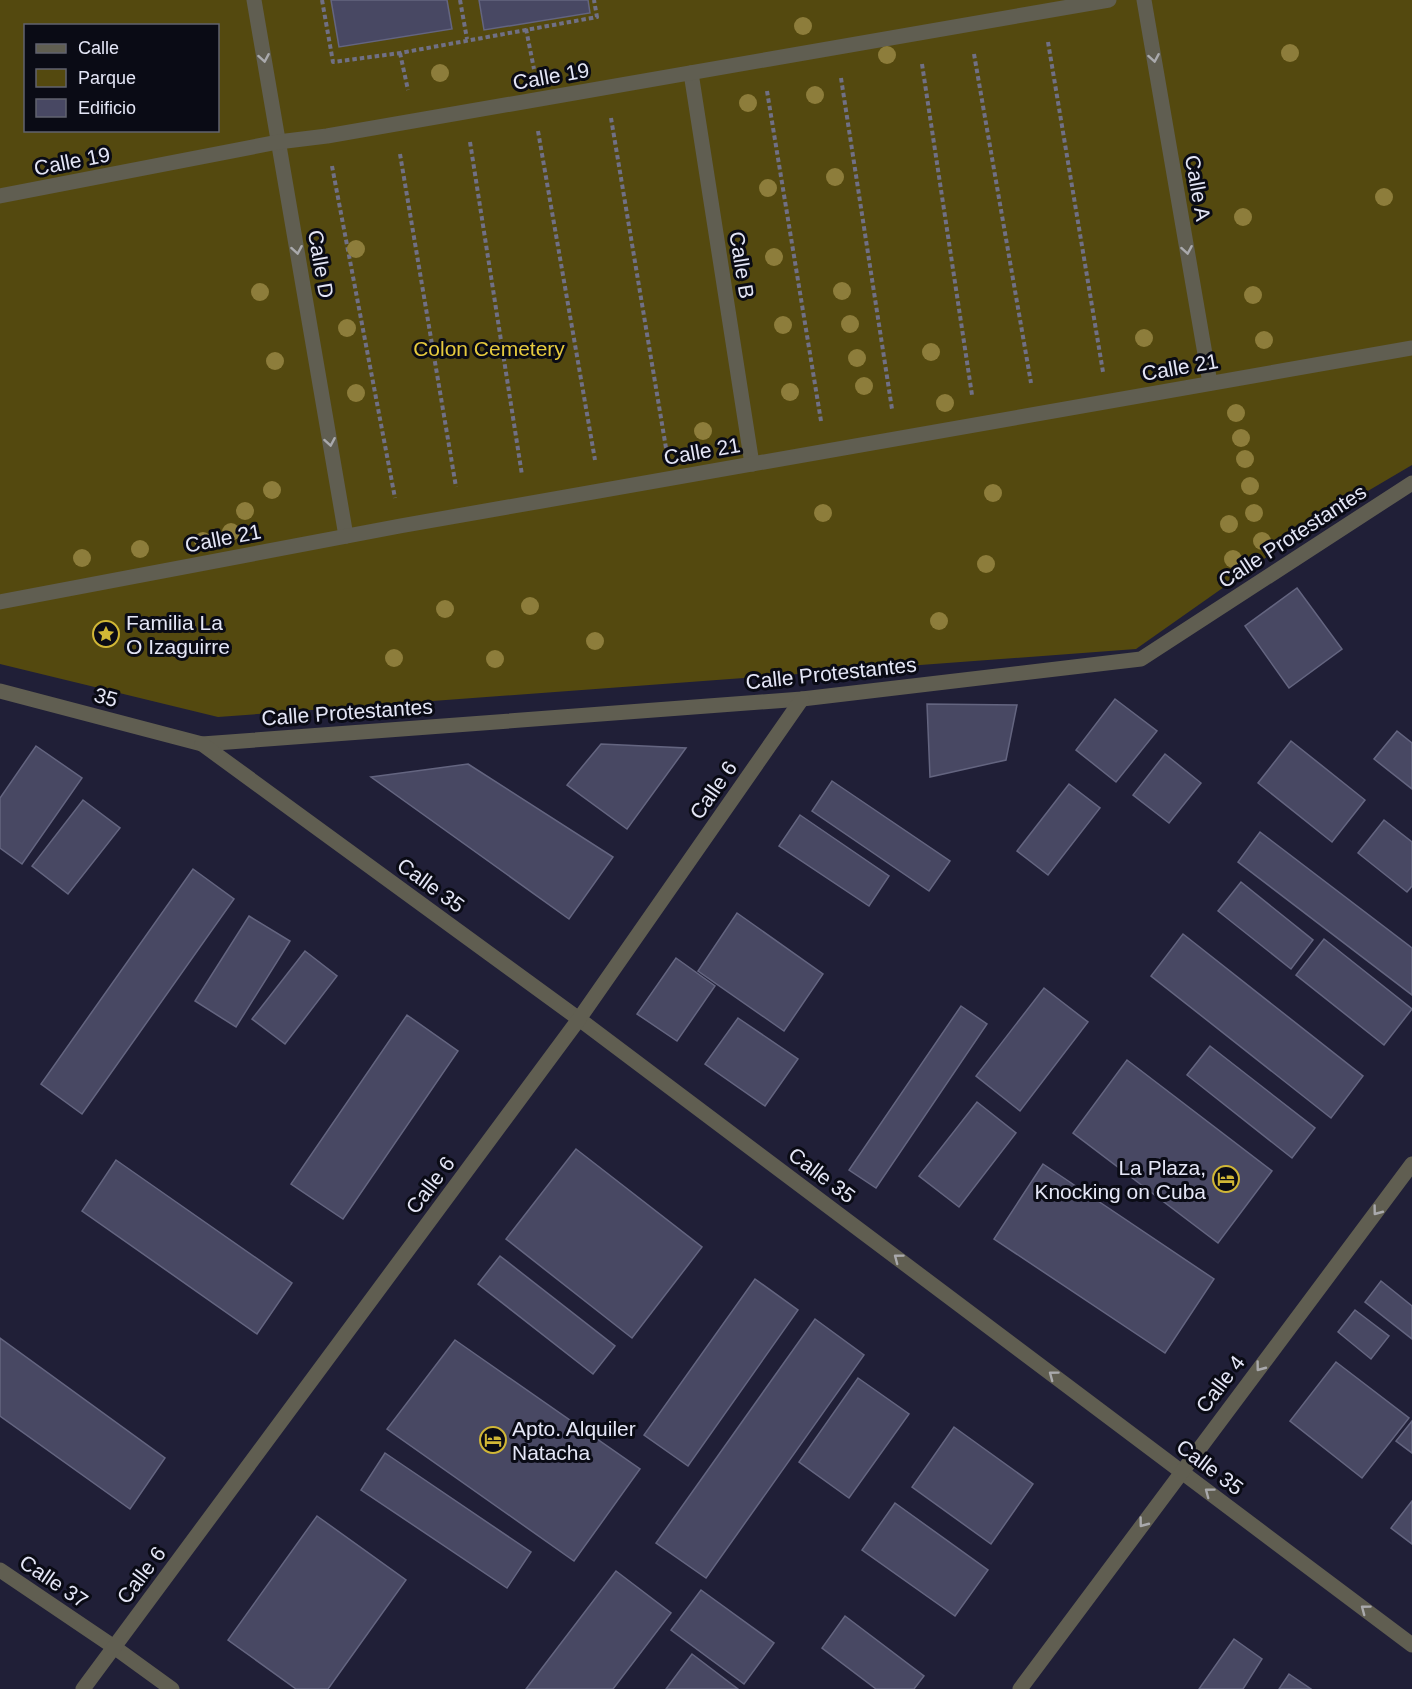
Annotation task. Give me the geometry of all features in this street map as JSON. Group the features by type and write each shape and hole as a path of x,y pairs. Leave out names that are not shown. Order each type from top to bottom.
{"street":[{"name":"Calle D","path":"254,0 346,536"},
{"name":"Calle 19","path":"0,196 278,142 327,136 1109,0"},
{"name":"Calle A","path":"1144,0 1210,383"},
{"name":"Calle B","path":"691,73 752,464"},
{"name":"Calle 21","path":"0,602 400,526 1412,348"},
{"name":"Calle Protestantes","path":"202,744 802,699 1141,659 1412,483"},
{"name":"35","path":"0,691 202,744"},
{"name":"Calle 6","path":"83,1689 579,1019 802,699"},
{"name":"Calle 35","path":"202,744 579,1019 1412,1645"},
{"name":"Calle 4","path":"1020,1689 1412,1164"},
{"name":"Calle 37","path":"0,1570 172,1689"}],"path":[{"path":"322,0 333,62 400,53 597,16 594,0"},
{"path":"460,0 467,39"},
{"path":"1042,12 1108,401"},
{"path":"969,24 1036,414"},
{"path":"526,29 600,491"},
{"path":"918,33 976,424"},
{"path":"836,48 896,438"},
{"path":"400,53 414,120"},
{"path":"762,60 826,451"},
{"path":"605,88 671,478"},
{"path":"466,112 527,504"},
{"path":"395,124 461,516"},
{"path":"327,136 400,526"}],"green space":[{"name":"Colon Cemetery","path":"0,0 1412,0 1412,465 1322,518 1136,649 218,717 0,664"}],"building":[{"path":"331,0 447,0 452,29 339,47"},
{"path":"479,0 588,0 590,13 484,30"},
{"path":"1297,588 1342,649 1289,688 1245,626"},
{"path":"1115,699 1157,731 1116,782 1076,750"},
{"path":"927,704 1017,705 1006,760 930,777"},
{"path":"1397,731 1412,743 1412,789 1374,759"},
{"path":"1291,741 1365,800 1332,842 1258,783"},
{"path":"601,744 686,748 627,829 567,785"},
{"path":"36,746 82,778 22,864 0,848 0,798"},
{"path":"1165,754 1201,783 1169,823 1133,795"},
{"path":"468,764 613,857 569,919 371,777"},
{"path":"832,781 950,861 929,891 812,811"},
{"path":"1069,784 1100,808 1048,875 1017,851"},
{"path":"83,800 120,828 68,894 32,866"},
{"path":"800,815 889,876 869,906 779,846"},
{"path":"1384,820 1412,842 1412,886 1407,892 1358,853"},
{"path":"1260,832 1412,948 1412,995 1238,862"},
{"path":"193,869 234,899 82,1114 41,1084"},
{"path":"1241,882 1313,940 1291,969 1218,911"},
{"path":"737,913 823,974 784,1031 698,971"},
{"path":"249,916 290,941 236,1027 195,1001"},
{"path":"1183,934 1363,1076 1331,1118 1151,976"},
{"path":"1324,939 1412,1009 1384,1045 1296,975"},
{"path":"305,951 337,976 285,1044 252,1019"},
{"path":"676,958 715,986 677,1041 637,1014"},
{"path":"1044,988 1088,1022 1020,1111 976,1076"},
{"path":"961,1006 987,1024 876,1188 849,1170"},
{"path":"407,1015 458,1051 343,1219 291,1184"},
{"path":"738,1018 798,1059 765,1106 705,1064"},
{"path":"1210,1046 1315,1128 1292,1158 1187,1075"},
{"path":"1127,1060 1272,1171 1218,1243 1073,1133"},
{"path":"977,1102 1016,1133 959,1207 919,1176"},
{"path":"576,1149 702,1247 632,1338 506,1239"},
{"path":"116,1160 292,1283 257,1334 82,1211"},
{"path":"1043,1164 1214,1279 1165,1353 994,1239"},
{"path":"500,1256 615,1346 593,1374 478,1284"},
{"path":"755,1279 798,1310 688,1466 644,1435"},
{"path":"1381,1281 1412,1306 1412,1339 1365,1302"},
{"path":"1355,1310 1389,1336 1371,1359 1338,1332"},
{"path":"815,1319 864,1355 706,1578 656,1543"},
{"path":"0,1338 165,1458 130,1509 0,1416"},
{"path":"455,1340 640,1469 574,1561 387,1429"},
{"path":"1336,1362 1409,1418 1362,1478 1290,1421"},
{"path":"858,1378 909,1414 849,1498 799,1462"},
{"path":"1412,1421 1412,1453 1396,1441"},
{"path":"954,1427 1033,1484 991,1544 912,1487"},
{"path":"385,1453 531,1552 507,1588 361,1490"},
{"path":"1412,1501 1412,1544 1391,1528"},
{"path":"895,1503 988,1570 955,1616 862,1550"},
{"path":"317,1516 406,1580 328,1689 296,1689 228,1640"},
{"path":"616,1571 671,1613 613,1689 526,1689"},
{"path":"701,1590 774,1643 744,1684 671,1630"},
{"path":"845,1616 924,1676 914,1689 876,1689 822,1648"},
{"path":"1234,1639 1262,1659 1243,1689 1199,1689"},
{"path":"692,1654 738,1689 666,1689"},
{"path":"1289,1674 1311,1689 1279,1689"}],"place":[{"name":"Familia La O Izaguirre","path":"106,634"},
{"name":"La Plaza, Knocking on Cuba","path":"1226,1179"},
{"name":"Apto. Alquiler Natacha","path":"493,1440"}]}
